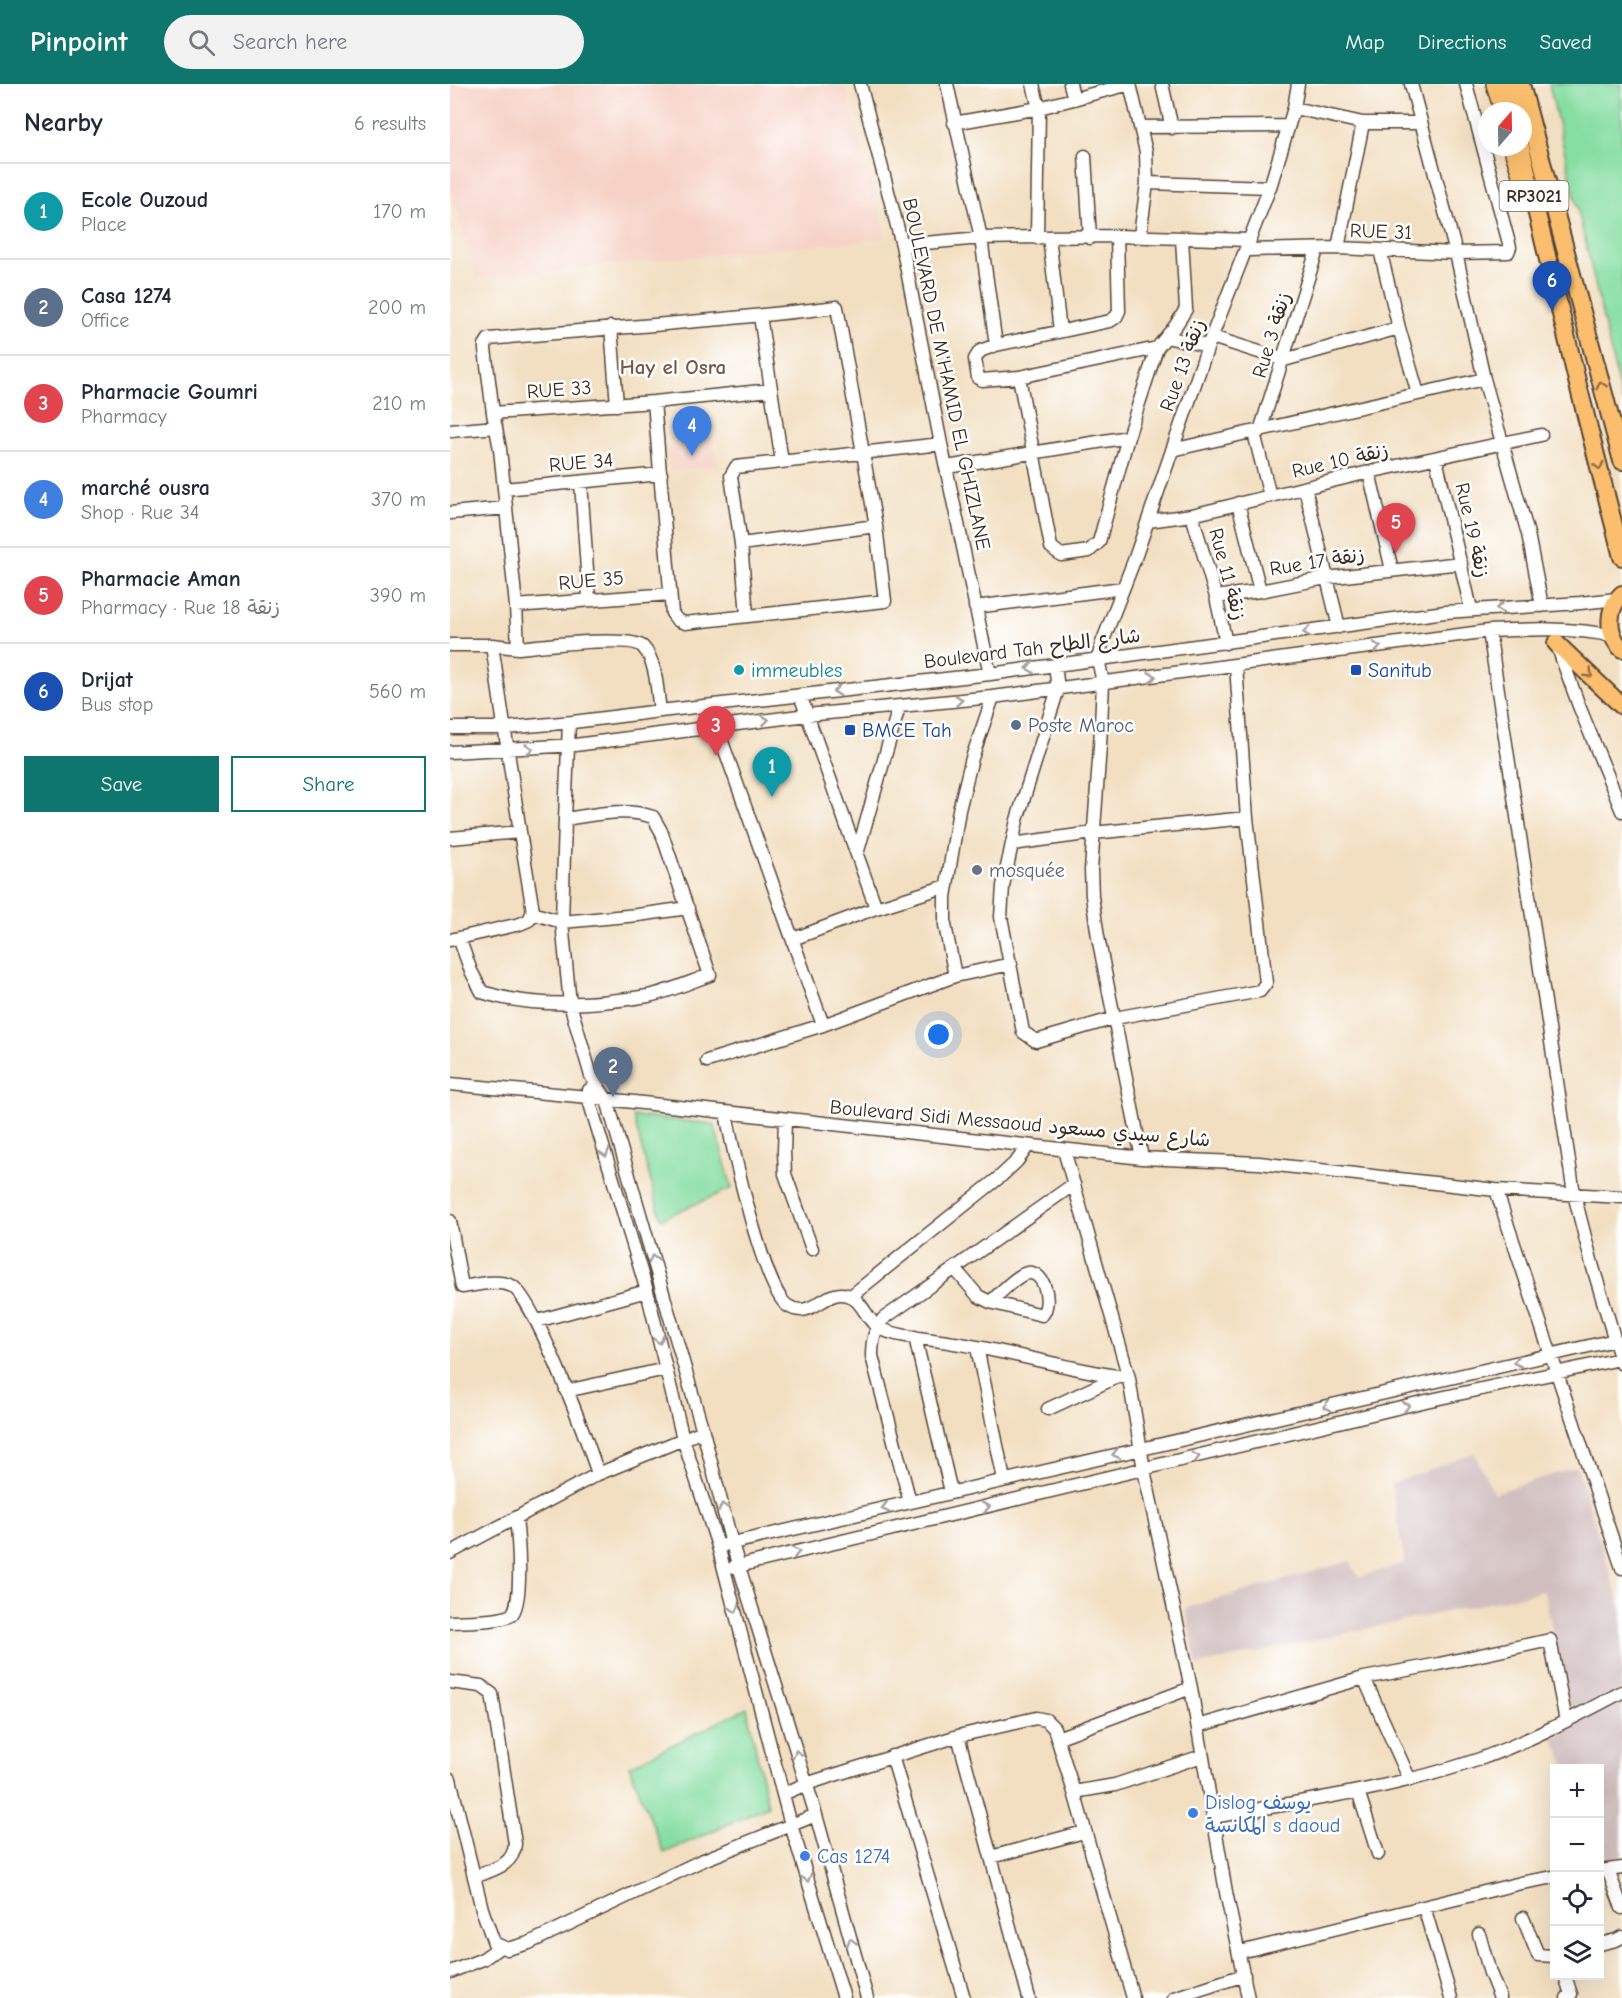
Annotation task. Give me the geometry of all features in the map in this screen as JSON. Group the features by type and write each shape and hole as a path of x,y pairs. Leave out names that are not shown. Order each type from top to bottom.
{"highway":[{"name":"RP3021","path":"1506,84 1515,102"},
{"name":"RP3021","path":"1520,102 1521,84"},
{"name":"RP3021","path":"1532,153 1622,461"},
{"name":"RP3021","path":"1523,156 1622,557"},
{"path":"1617,642 1610,625 1611,614 1620,596"},
{"path":"1554,636 1622,706"}],"main road":[{"path":"1494,84 1499,102"},
{"path":"1523,102 1529,84"},
{"path":"1514,156 1546,245"}],"street":[{"name":"BOULEVARD DE M'HAMID EL GHIZLANE","path":"860,84 902,245 990,674"},
{"path":"947,84 981,238 996,345"},
{"path":"1033,84 1039,108 1043,238 1060,331"},
{"path":"1070,84 1074,99"},
{"path":"954,123 1039,108 1130,84 1146,152 1147,183 1140,236"},
{"path":"1162,84 1172,128"},
{"name":"Rue 13 زنقة","path":"1098,659 1210,341 1270,187 1294,108 1298,84"},
{"path":"1411,84 1456,253 1484,379 1528,534 1542,606"},
{"name":"RUE 31","path":"902,245 981,238 1140,236 1317,250 1338,248 1456,253 1508,252 1510,247 1466,84"},
{"path":"1294,108 1363,123 1421,123"},
{"path":"1338,248 1363,123"},
{"path":"1140,127 1288,126"},
{"path":"1086,156 1090,238"},
{"path":"1147,183 1270,187"},
{"path":"1117,236 1119,311 1116,317 1110,321 996,345 976,354 978,378 982,380 1019,377 1157,348"},
{"path":"1019,377 1051,547 1061,555 1089,551 1099,542 1128,437 1157,348 1186,309 1182,238"},
{"name":"Rue 3 زنقة","path":"1257,432 1284,360 1317,250"},
{"path":"1380,250 1418,394"},
{"path":"518,648 500,449 485,349 489,339 760,316 837,307 876,526 885,601 685,623 677,620 672,613 654,402"},
{"path":"760,316 782,462"},
{"path":"611,327 617,405"},
{"path":"1166,337 1210,341 1284,360 1399,328"},
{"path":"1172,450 1484,379"},
{"name":"RUE 33","path":"493,413 654,402 771,390"},
{"path":"450,431 496,428"},
{"path":"1257,432 1270,496"},
{"name":"Rue 10 زنقة","path":"1148,520 1192,514 1369,472 1541,435"},
{"path":"947,467 1128,437"},
{"path":"747,615 741,544 731,477 736,467 941,444"},
{"name":"Rue 19 زنقة","path":"1436,459 1471,609"},
{"path":"1369,472 1392,570"},
{"name":"RUE 34","path":"504,489 661,474"},
{"path":"581,482 589,599"},
{"path":"1305,488 1339,627"},
{"path":"1238,503 1260,591"},
{"path":"450,513 506,508"},
{"name":"Rue 11 زنقة","path":"1192,514 1216,597 1226,643"},
{"path":"741,544 876,526"},
{"name":"Rue 17 زنقة","path":"1216,597 1326,578 1461,563"},
{"path":"975,607 1123,588"},
{"name":"RUE 35","path":"516,606 670,594"},
{"name":"Boulevard Tah شارع الطاح","path":"450,728 505,728 569,723 990,674 1471,609 1542,606 1620,596"},
{"path":"450,752 569,746 716,725 993,697 1489,631 1617,642"},
{"path":"724,1569 1426,1401 1621,1362 1574,1194 1489,631"},
{"path":"1554,636 1578,706 1622,811"},
{"path":"450,645 492,645 518,648 617,641 638,643 650,659 660,711"},
{"path":"492,645 533,905 529,920 520,924 454,939 482,992 504,999 570,1004 650,995 710,975 661,831 653,817 640,812 565,819"},
{"path":"1098,659 1102,683 1100,746 1093,832 1092,896 1142,1158"},
{"path":"1054,665 1058,688 1017,820 1001,901 1001,918 1023,1032 1028,1038 1036,1041 1114,1018 1227,998 1260,991 1264,988 1266,983 1247,818 1236,666"},
{"path":"800,695 876,908"},
{"path":"955,976 945,925 946,886 966,779 993,697"},
{"path":"857,854 899,707"},
{"path":"569,723 562,922 570,1004 591,1076 607,1100 703,1431 732,1544 816,1815 867,1998"},
{"path":"716,725 823,1024"},
{"path":"1012,844 1093,832 1247,818"},
{"path":"450,838 520,832"},
{"path":"793,939 876,908 946,886"},
{"path":"532,913 562,922 688,908"},
{"path":"707,1060 823,1024 955,976 1011,964"},
{"path":"591,1076 588,1097 646,1291 683,1439 724,1569 791,1825 844,1998"},
{"name":"Boulevard Sidi Messaoud شارع سيدي مسعود","path":"450,1084 1142,1158 1259,1163 1496,1190 1622,1197"},
{"path":"726,1113 741,1185 772,1282 780,1298 788,1306 799,1310 811,1309 842,1293 851,1296 861,1305 878,1327 915,1337 1124,1377"},
{"path":"785,1119 785,1174 812,1250"},
{"path":"851,1296 1001,1176 1017,1161 1028,1146"},
{"path":"1064,1150 1124,1377 1140,1448 1191,1688 1226,1892 1248,1998"},
{"path":"910,1502 872,1356 872,1341 878,1327 883,1319 1074,1184"},
{"path":"1496,1190 1622,1568"},
{"path":"450,1221 462,1287 504,1283 514,1287 537,1321 587,1441 598,1474"},
{"path":"955,1269 978,1296 990,1302 1042,1315 1048,1304 1040,1277 1035,1273 1023,1274 990,1302"},
{"path":"537,1321 646,1291"},
{"path":"915,1337 951,1492"},
{"path":"717,1546 1615,1340"},
{"path":"976,1347 1004,1480"},
{"path":"566,1391 666,1370"},
{"path":"1048,1408 1124,1377"},
{"path":"450,1553 598,1474 703,1431"},
{"path":"450,1622 504,1618 516,1610 518,1568 516,1518"},
{"path":"1198,1726 1364,1678 1550,1640 1566,1721"},
{"path":"1364,1678 1410,1780"},
{"path":"450,1682 481,1686 492,1694 515,1844 515,1853 509,1862 474,1877"},
{"path":"1058,1737 1191,1688"},
{"path":"1214,1817 1410,1780 1479,1759 1566,1721 1622,1692"},
{"path":"783,1794 806,1784 958,1736 1036,1718 1046,1720 1054,1728 1058,1737 1133,1998"},
{"path":"958,1736 1029,1998"},
{"path":"892,1756 964,1998"},
{"path":"1074,1792 1115,1785 1202,1756"},
{"path":"450,1779 482,1909 494,1943 507,1949 529,1943 701,1862 816,1815"},
{"path":"1358,1791 1378,1854"},
{"path":"991,1857 1084,1832"},
{"path":"1622,1868 1604,1870 1622,1908"},
{"path":"1240,1952 1550,1877"},
{"path":"1424,1907 1451,1998"},
{"path":"1523,1918 1538,1955 1550,1956"},
{"path":"1479,1934 1500,1998"},
{"path":"1604,1943 1622,1937"},
{"path":"450,1972 483,1959 500,1947"},
{"path":"1174,1998 1244,1975"},
{"path":"1566,1980 1571,1994 1567,1998"}],"shaded area":[{"path":"450,84 844,84 887,238 477,278 450,189"},
{"path":"712,435 718,467 669,470 667,446 702,443 701,436"},
{"path":"1474,1453 1494,1493 1577,1467 1622,1611 1622,1856 1607,1861 1604,1853 1604,1764 1565,1764 1553,1738 1573,1728 1544,1591 1197,1665 1185,1608 1350,1561 1359,1577 1405,1563 1391,1484"}],"green space":[{"path":"1549,84 1622,84 1622,401"},
{"path":"633,1116 714,1124 732,1188 661,1219"},
{"path":"747,1708 768,1806 664,1853 629,1766"}],"place":[{"name":"Drijat","path":"1552,311"},
{"name":"marché ousra","path":"692,456"},
{"name":"Pharmacie Aman","path":"1396,553"},
{"name":"immeubles","path":"739,670"},
{"name":"Sanitub","path":"1356,670"},
{"name":"Poste Maroc","path":"1016,725"},
{"name":"BMCE Tah","path":"850,730"},
{"name":"Pharmacie Goumri","path":"716,756"},
{"name":"Ecole Ouzoud","path":"772,797"},
{"name":"mosquée","path":"977,870"},
{"name":"Casa 1274","path":"613,1097"},
{"name":"Dislog يوسف المكانسة s daoud","path":"1193,1813"},
{"name":"Cas 1274","path":"805,1856"}],"district":[{"name":"Hay el Osra","path":"673,367"}]}
